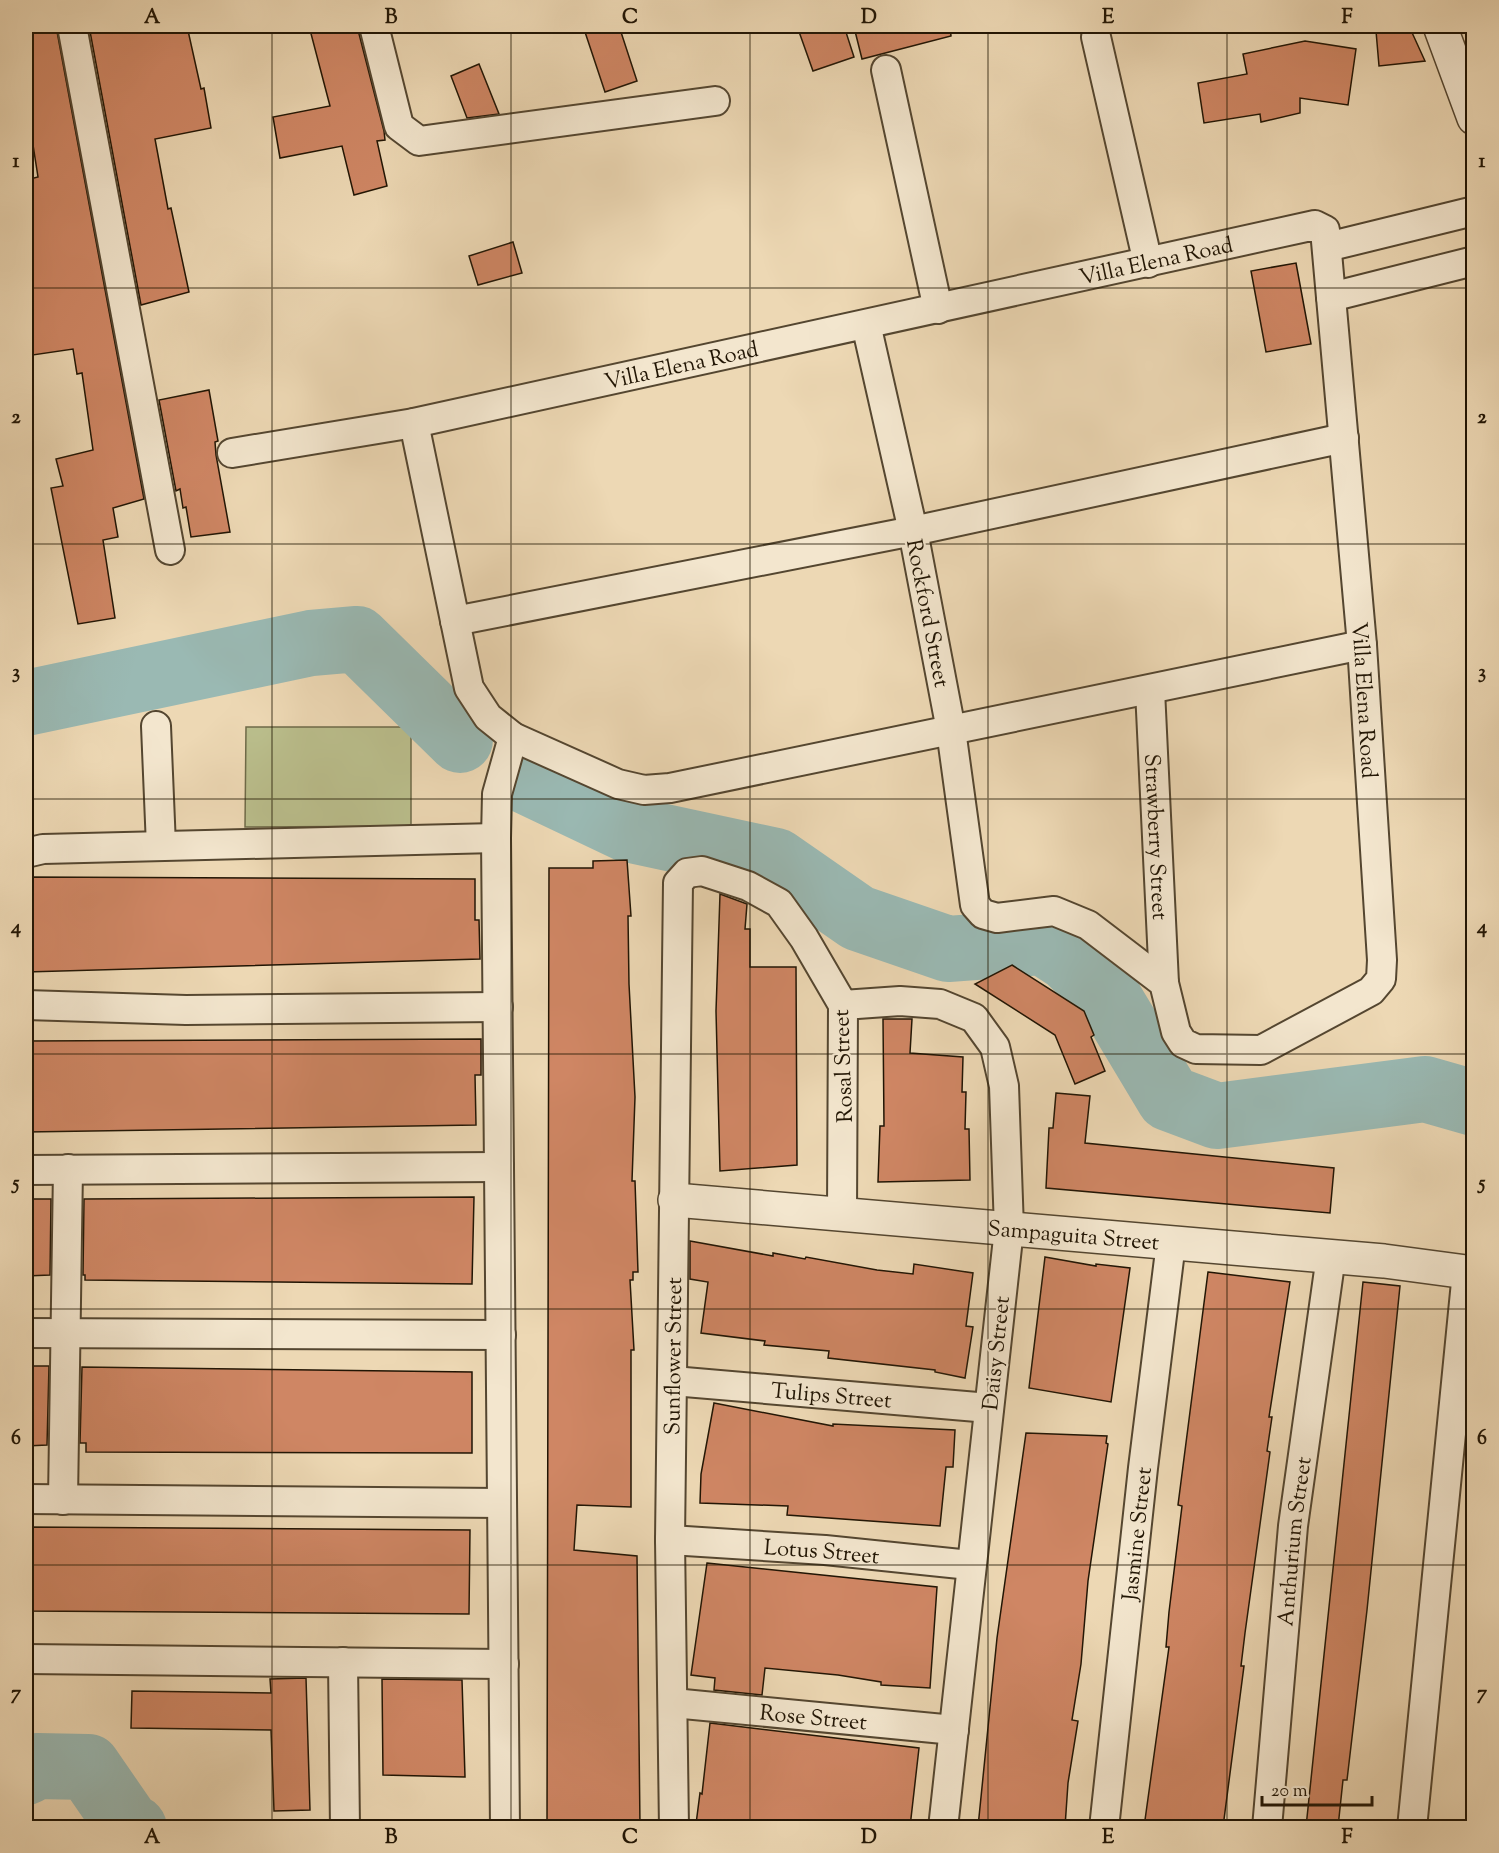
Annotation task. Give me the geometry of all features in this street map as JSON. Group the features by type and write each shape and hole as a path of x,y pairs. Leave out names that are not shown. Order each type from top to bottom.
{"street":[{"path":"72,26 170,550"},
{"path":"374,26 399,126 419,141 715,101"},
{"path":"1440,26 1473,118"},
{"path":"1096,38 1148,263"},
{"path":"886,70 938,309"},
{"path":"1327,247 1473,211"},
{"name":"Villa Elena Road","path":"232,453 414,423 1315,225 1325,230 1327,247 1362,645 1382,960 1381,979 1371,991"},
{"path":"1331,297 1473,261"},
{"name":"Rockford Street","path":"866,324 913,531 951,730 975,905 983,914 996,918 1054,911 1088,925 1164,983"},
{"path":"414,423 469,688 510,747 618,784 644,790 670,788 1362,645"},
{"path":"455,621 913,531 1344,438"},
{"name":"Strawberry Street","path":"1150,690 1164,983 1176,1032 1183,1043 1196,1050 1261,1050 1371,991"},
{"path":"156,726 161,846"},
{"path":"505,1827 496,838 497,794 510,747"},
{"path":"26,853 43,849 496,838"},
{"name":"Rosal Street","path":"678,883 687,873 702,871 748,886 779,903 804,938 843,1005 842,1214"},
{"name":"Sunflower Street","path":"674,1827 670,1540 678,883"},
{"name":"Daisy Street","path":"843,1005 900,1001 940,1004 974,1018 995,1047 1004,1086 1009,1229 970,1565 943,1827"},
{"path":"26,1005 186,1011 498,1007"},
{"path":"26,1170 499,1167"},
{"path":"63,1500 68,1169"},
{"name":"Sampaguita Street","path":"675,1200 1384,1261 1470,1273"},
{"name":"Jasmine Street","path":"1104,1827 1143,1468 1171,1243"},
{"name":"Anthurium Street","path":"1267,1827 1293,1526 1331,1257"},
{"path":"1412,1827 1470,1273"},
{"path":"26,1332 501,1335"},
{"name":"Tulips Street","path":"673,1381 989,1408"},
{"path":"26,1499 502,1503"},
{"name":"Lotus Street","path":"670,1540 825,1550 970,1565"},
{"path":"26,1659 504,1664"},
{"path":"343,1662 345,1827"},
{"name":"Rose Street","path":"673,1703 954,1730"}],"green space":[{"path":"246,727 411,727 411,826 245,827"}],"building":[{"path":"26,26 56,26 144,499 113,508 118,537 103,540 115,618 78,624 51,488 63,486 56,459 93,450 82,373 77,374 73,349 26,356 26,180 38,177 26,100"},
{"path":"89,26 187,26 201,89 204,88 211,128 155,139 168,209 171,208 189,292 141,305"},
{"path":"309,26 357,26 384,131 385,140 377,141 387,186 354,195 342,146 280,158 273,117 330,106"},
{"path":"583,26 619,26 637,81 605,92"},
{"path":"797,26 844,26 854,57 813,71"},
{"path":"877,26 950,26 951,36 862,59 855,31"},
{"path":"1409,26 1425,61 1379,66 1376,31"},
{"path":"1305,41 1356,49 1348,105 1300,98 1300,113 1261,122 1260,114 1204,123 1198,83 1247,74 1243,54"},
{"path":"479,64 499,114 467,118 451,76"},
{"path":"513,242 522,273 478,285 469,256"},
{"path":"1296,263 1311,344 1266,352 1251,271"},
{"path":"209,390 218,441 215,442 216,455 230,532 191,537 186,507 183,508 180,489 176,491 159,400"},
{"path":"627,860 631,916 628,916 629,984 635,1097 632,1181 635,1181 638,1272 633,1272 633,1280 630,1280 634,1350 631,1350 631,1507 577,1505 574,1550 637,1556 640,1827 547,1827 549,868 593,868 593,861"},
{"path":"26,877 475,879 475,920 479,920 480,959 26,972"},
{"path":"720,894 747,904 745,929 750,929 750,967 796,967 797,1165 720,1171 716,1011"},
{"path":"1012,965 1084,1011 1094,1035 1091,1037 1105,1071 1075,1084 1055,1035 975,984"},
{"path":"883,1019 912,1019 910,1053 963,1057 962,1092 966,1092 965,1129 969,1129 970,1180 878,1182 880,1126 884,1126"},
{"path":"481,1039 481,1075 475,1075 476,1125 26,1132 26,1041"},
{"path":"1056,1093 1090,1096 1085,1143 1334,1168 1330,1213 1046,1188 1049,1128 1053,1128"},
{"path":"474,1197 472,1284 85,1280 85,1275 83,1275 84,1199"},
{"path":"26,1199 51,1199 50,1275 26,1276"},
{"path":"690,1241 773,1256 773,1253 805,1259 806,1257 877,1270 913,1274 914,1264 973,1273 966,1326 973,1327 965,1378 935,1372 935,1370 828,1358 829,1351 764,1345 765,1341 701,1333 708,1282 690,1279"},
{"path":"1045,1257 1096,1266 1096,1264 1130,1268 1111,1402 1029,1388"},
{"path":"1208,1272 1290,1282 1269,1417 1272,1417 1267,1451 1270,1452 1245,1633 1241,1666 1244,1666 1223,1827 1189,1827 1145,1820 1169,1647 1166,1647 1169,1612 1182,1506 1178,1505"},
{"path":"1363,1282 1400,1286 1367,1610 1347,1780 1343,1780 1338,1827 1306,1827"},
{"path":"26,1366 49,1366 47,1445 26,1446"},
{"path":"82,1367 472,1372 472,1453 86,1452 86,1443 80,1443"},
{"path":"714,1403 833,1426 833,1424 955,1430 953,1467 946,1467 940,1526 787,1515 788,1506 700,1503 701,1474"},
{"path":"1026,1433 1107,1436 1106,1443 1108,1444 1088,1581 1081,1664 1072,1720 1078,1721 1068,1783 1065,1827 978,1827 997,1638"},
{"path":"26,1527 470,1530 469,1614 26,1611"},
{"path":"707,1563 937,1587 930,1688 881,1685 881,1682 838,1675 765,1668 762,1695 714,1690 715,1678 691,1675"},
{"path":"306,1678 310,1810 274,1811 271,1730 131,1728 132,1691 271,1693 270,1679"},
{"path":"382,1679 462,1680 465,1777 383,1775"},
{"path":"710,1723 919,1748 910,1827 724,1827 696,1824 700,1793 702,1794"}],"waterway":[{"path":"26,703 311,643 357,639 460,740"},
{"path":"528,782 627,829 776,861 858,918 948,949 1043,942 1069,959 1109,998 1169,1098 1217,1116 1425,1089 1474,1103"},
{"path":"26,1772 37,1766 88,1767 128,1825 134,1828"}]}
